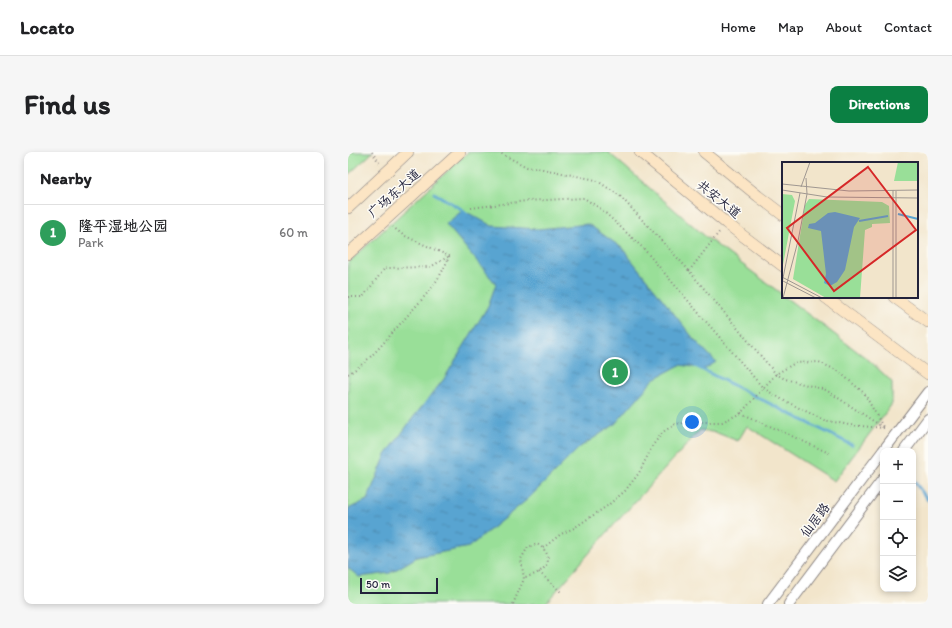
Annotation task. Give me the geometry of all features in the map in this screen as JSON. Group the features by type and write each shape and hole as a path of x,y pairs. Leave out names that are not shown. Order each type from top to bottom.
{"main road":[{"name":"广场东大道","path":"348,208 408,152"},
{"name":"广场东大道","path":"348,254 460,152"},
{"name":"共安大道","path":"640,152 726,224 782,265"},
{"name":"共安大道","path":"704,152 782,214"},
{"path":"826,298 928,374"},
{"path":"895,298 928,322"}],"street":[{"name":"仙居路","path":"885,448 928,392"},
{"path":"906,448 928,419"},
{"name":"仙居路","path":"768,604 880,455"},
{"path":"788,604 880,482"}],"path":[{"path":"372,152 386,173"},
{"path":"498,152 528,168 544,169 596,180 620,196 689,271 776,374 785,379 826,390 895,436"},
{"path":"471,208 526,201 584,198 602,209 644,248 763,388 783,400 824,420 848,425 884,428"},
{"path":"384,221 403,236 449,256"},
{"path":"689,271 726,224"},
{"path":"348,298 363,297 385,268 430,267 449,256"},
{"path":"348,374 359,368 371,357 429,292 440,277 449,256"},
{"path":"543,548 561,534 574,528 607,506 625,491 639,473 653,445 663,432 675,424 690,422 722,422 741,413 776,374 795,363 819,362 838,371 864,393 884,428"},
{"path":"741,413 829,454"},
{"path":"513,604 524,579 521,559 528,547 537,544 547,553 548,561 538,572 524,579"},
{"path":"538,572 562,593"}],"green space":[{"path":"348,152 373,152 348,175"},
{"path":"468,152 608,152 706,237 782,294 782,298 786,298 870,361 892,382 892,404 834,481 747,426 738,441 717,433 700,430 545,604 348,604 348,263"}],"water":[{"path":"463,210 492,226 538,229 588,224 622,248 694,339 716,362 705,369 680,365 654,379 614,425 580,447 529,498 469,547 417,557 390,573 359,577 348,568 348,509 367,500 386,455 444,379 488,306 496,284 446,224"}],"waterway":[{"path":"434,193 466,213"},
{"path":"695,366 852,445"},
{"path":"916,484 928,500"}],"place":[{"name":"隆平湿地公园","path":"615,372"}]}
